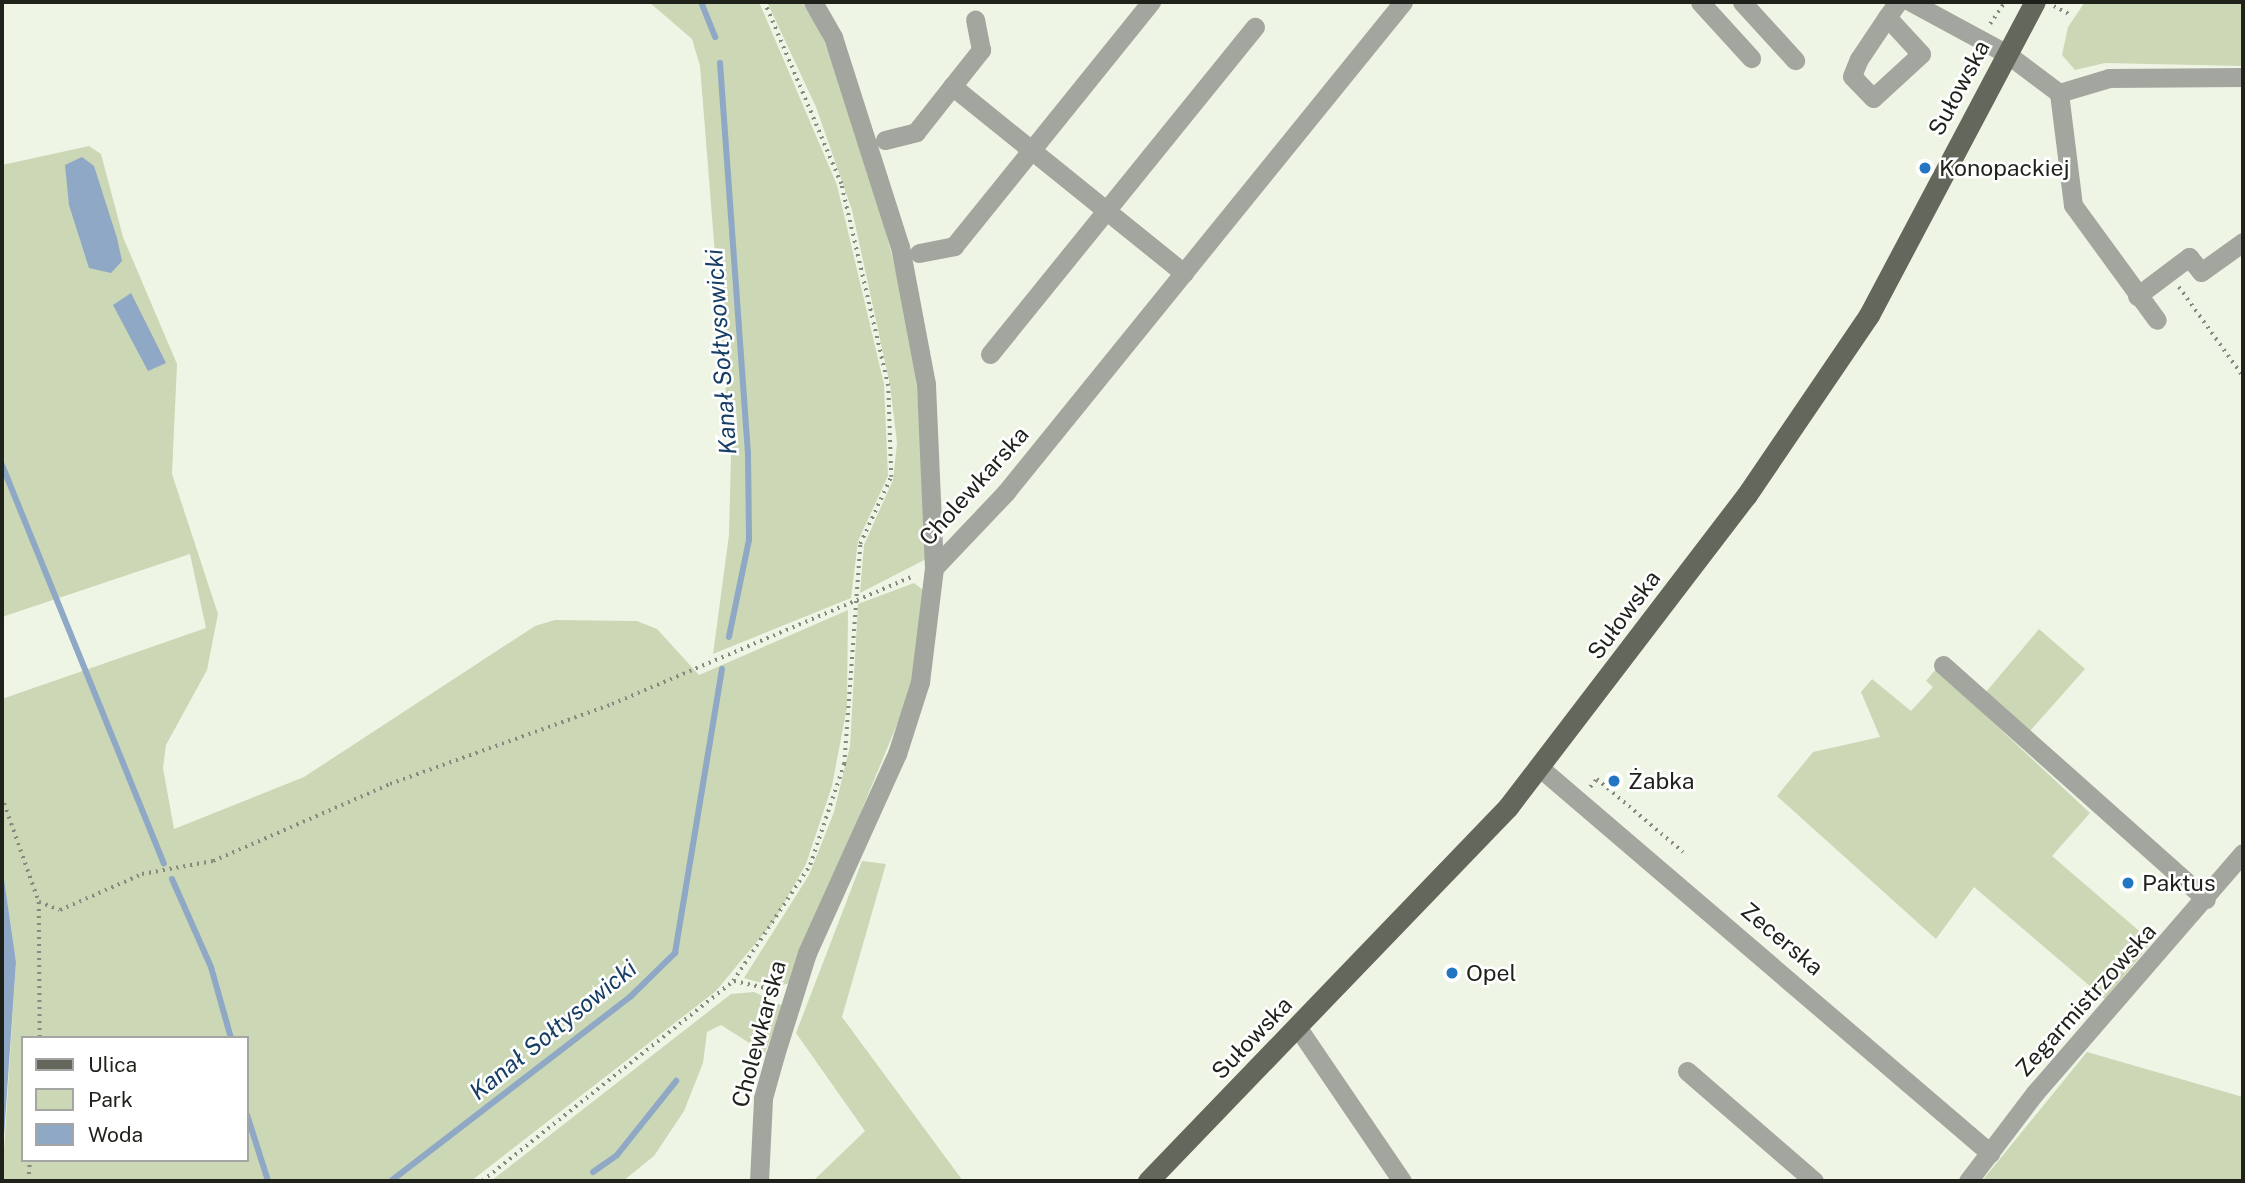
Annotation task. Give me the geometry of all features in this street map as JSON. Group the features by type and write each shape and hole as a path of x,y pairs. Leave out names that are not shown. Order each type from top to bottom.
{"main road":[{"name":"Sułowska","path":"1148,1181 1455,865 1539,767 1831,374 2007,54 2046,4"}],"street":[{"path":"813,2 833,37 900,247 926,384 934,568"},
{"path":"919,253 954,246 1151,2"},
{"name":"Cholewkarska","path":"759,1181 763,1098 793,997 897,754 922,671 934,568 991,511 1403,2"},
{"path":"1700,2 1751,58"},
{"path":"1718,22 1742,2 1795,60"},
{"path":"1911,2 2007,54 2059,93 2073,205 2157,320"},
{"path":"886,139 916,132 981,50 975,20"},
{"path":"990,354 1255,27"},
{"path":"2059,93 2109,78 2243,77"},
{"path":"952,86 1184,274"},
{"path":"2137,296 2189,257 2201,272 2243,242"},
{"path":"1943,665 2206,900"},
{"name":"Zecerska","path":"1539,767 1580,799 1990,1153"},
{"name":"Zegarmistrzowska","path":"1968,1181 2058,1065 2206,900 2243,853"},
{"path":"1298,1028 1402,1181"},
{"path":"1687,1071 1814,1181"}],"path":[{"path":"482,1181 733,981 810,865 833,802 850,718 860,544 891,477 888,386 841,184 764,2"},
{"path":"1981,23 1989,26 2005,2"},
{"path":"2046,4 2069,14"},
{"path":"2168,272 2243,376"},
{"path":"39,902 60,910 142,874 213,861 390,783 612,704 934,568"},
{"path":"1580,799 1597,779 1683,852"},
{"path":"2,797 39,902 40,1036"},
{"path":"733,981 793,997"},
{"path":"28,1181 30,1162"}],"green space":[{"path":"649,2 759,2 837,185 884,384 888,476 858,541 851,598 713,654 729,535 731,455 700,66 692,39"},
{"path":"767,2 802,2 821,33 863,142 914,342 928,558 860,593 864,545 893,480 897,443 890,385 852,210 816,107"},
{"path":"2085,2 2243,2 2243,66 2105,63 2075,70 2062,55 2068,27"},
{"path":"89,146 101,154 123,237 177,364 172,474 218,614 207,670 166,745 163,768 174,829 304,777 535,626 555,620 637,621 657,629 699,675 848,610 847,707 832,786 806,864 774,921 716,991 471,1181 2,1181 16,962 2,865 2,699 206,628 190,554 2,617 2,165"},
{"path":"914,583 924,591 913,686 790,983 775,987 744,978 809,875 834,812 850,746 858,604"},
{"path":"2039,629 2085,669 2030,731 1986,692"},
{"path":"1936,669 2090,813 2052,856 2152,942 2105,999 1974,887 1936,939 1777,796 1813,752 1880,737 1861,692 1872,679 1911,711 1933,687 1926,681"},
{"path":"862,861 886,864 842,1017 963,1181 813,1181 865,1131 796,1033"},
{"path":"754,992 783,1006 765,1053 721,1025 707,1032 703,1063 684,1111 654,1156 623,1181 491,1181 731,994"},
{"path":"2087,1052 2243,1097 2243,1181 1982,1181"}],"water":[{"path":"82,157 94,166 117,238 122,261 111,273 89,268 69,205 65,165"},
{"path":"131,293 166,363 148,371 113,305"},
{"path":"2,865 16,962 2,1165"}],"waterway":[{"name":"Kanał Sołtysowicki","path":"701,2 715,37"},
{"name":"Kanał Sołtysowicki","path":"720,63 748,454 749,540 729,637"},
{"path":"2,465 164,863"},
{"name":"Kanał Sołtysowicki","path":"391,1181 631,996 675,953 722,669"},
{"path":"172,879 211,967 230,1036"},
{"path":"593,1172 617,1155 676,1081"},
{"path":"248,1118 268,1181"}],"place":[{"name":"Konopackiej","path":"1925,168"},
{"name":"Żabka","path":"1614,781"},
{"name":"Paktus","path":"2128,883"},
{"name":"Opel","path":"1452,973"}]}
